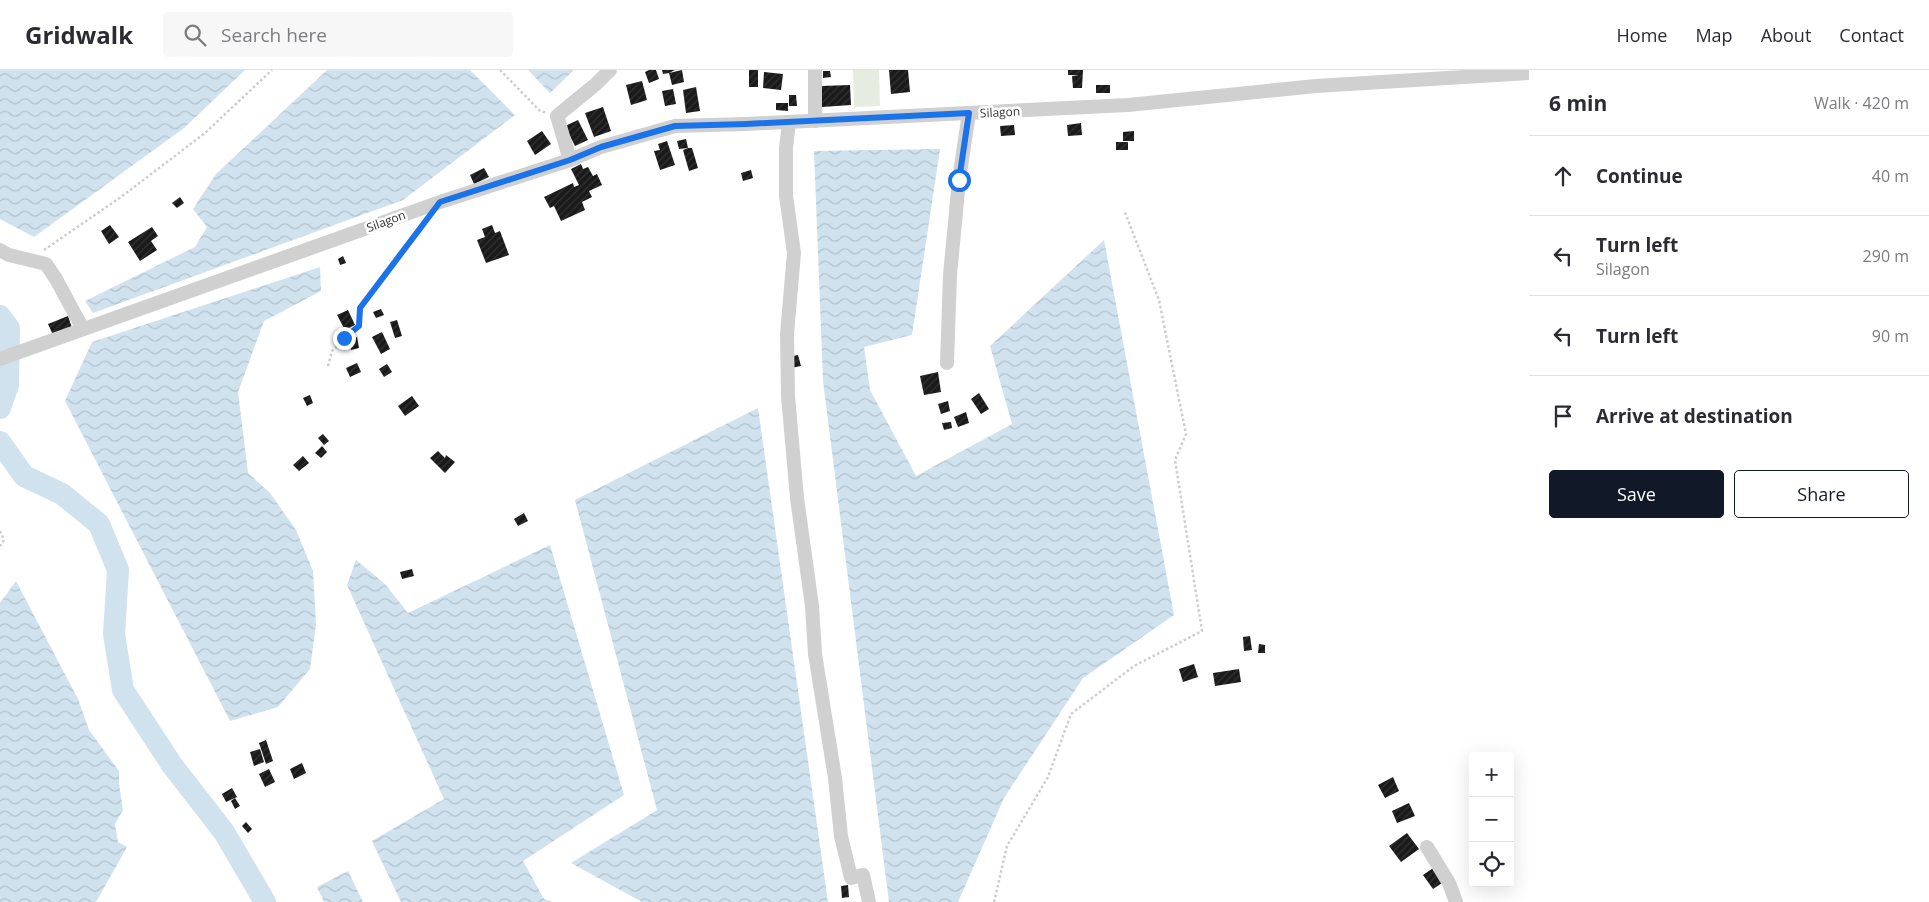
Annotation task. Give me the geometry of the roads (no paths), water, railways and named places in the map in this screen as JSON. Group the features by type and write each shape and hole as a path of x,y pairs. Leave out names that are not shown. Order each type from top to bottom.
{"street":[{"path":"570,160 557,116 610,70"},
{"path":"815,70 815,121"},
{"name":"Silagon","path":"0,359 440,202 570,160 601,147 675,126 1128,105 1316,86 1529,73"},
{"path":"947,363 950,275 959,180 969,113"},
{"path":"789,122 786,148 786,196 794,253 787,334 788,396 797,498 812,606 815,654 835,778 840,836 851,878 863,875 869,902"},
{"path":"3,255 46,264 84,328"},
{"path":"1428,847 1449,882 1456,902"}],"water":[{"path":"0,70 245,70 184,128 34,237 0,219"},
{"path":"327,70 470,70 515,115 403,200 93,313 85,301 195,247 207,227 193,209 216,174"},
{"path":"528,70 574,70 550,93"},
{"path":"940,149 912,335 864,347 870,390 916,476 1012,424 990,346 1104,240 1174,615 1083,678 1004,798 958,902 889,902 823,381 814,151"},
{"path":"320,267 321,291 264,321 238,392 248,473 270,493 296,530 313,571 316,624 310,669 278,707 230,721 65,401 92,342"},
{"path":"758,408 828,902 642,902 571,863 657,810 575,500"},
{"path":"550,545 624,795 523,861 544,899 552,902 401,902 372,841 444,799 347,585 356,560 385,584 408,613"},
{"path":"16,581 78,699 89,730 119,771 123,810 115,824 118,842 127,847 96,902 0,902 0,603"},
{"path":"348,871 363,902 324,902 317,887"}],"waterway":[{"path":"0,316 9,328 8,385 0,408"},
{"path":"0,442 24,476 62,494 99,524 118,570 114,634 123,690 172,765 224,832 265,902"}]}
